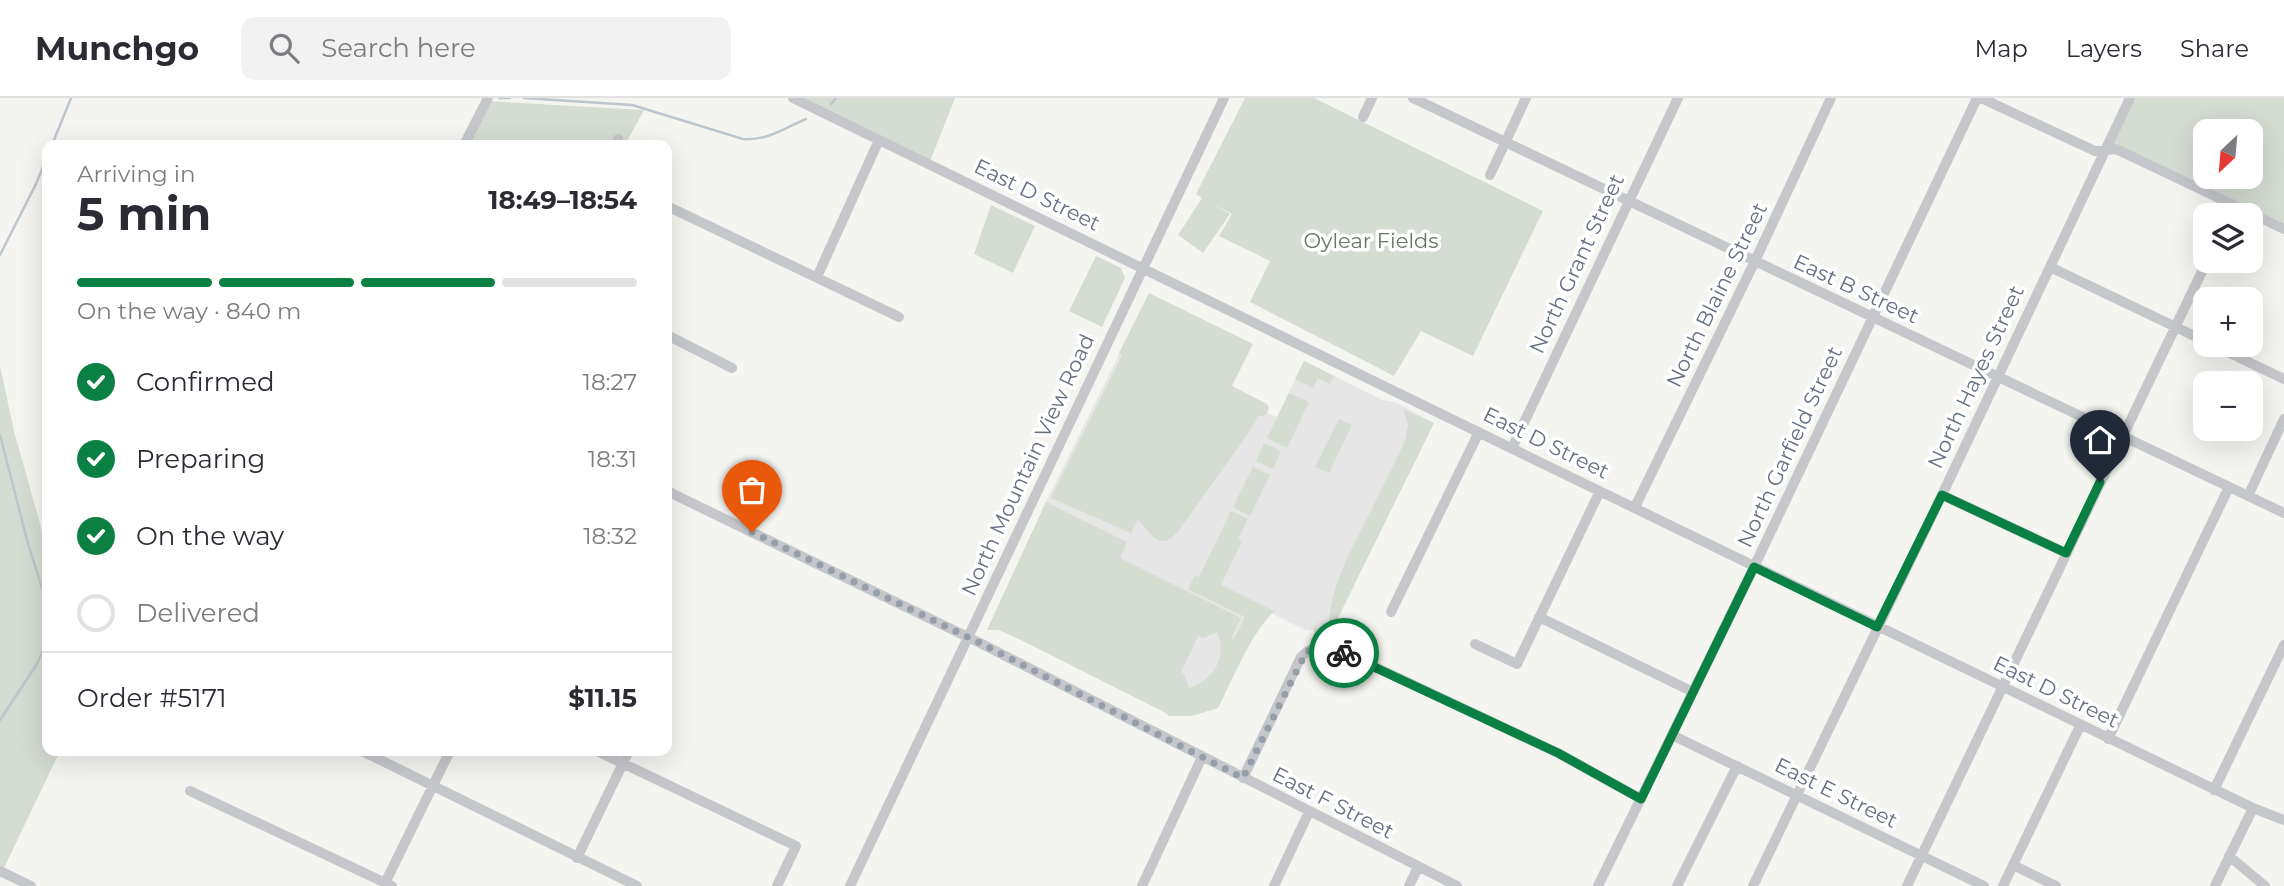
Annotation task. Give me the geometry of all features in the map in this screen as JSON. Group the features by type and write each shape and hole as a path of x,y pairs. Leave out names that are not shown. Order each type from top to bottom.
{"street":[{"name":"East D Street","path":"793,98 1636,507 2080,726 2284,820"},
{"name":"North Mountain View Road","path":"850,886 1224,98"},
{"path":"1363,117 1372,98"},
{"name":"East B Street","path":"1413,98 2284,513"},
{"path":"1490,175 1526,98"},
{"name":"North Grant Street","path":"1512,448 1678,98"},
{"name":"North Blaine Street","path":"1636,507 1831,98"},
{"path":"1979,98 2095,151 2116,149 2231,203"},
{"name":"North Garfield Street","path":"1598,886 1979,98"},
{"name":"North Hayes Street","path":"1753,886 2130,98"},
{"path":"467,140 487,100"},
{"path":"817,277 879,140"},
{"path":"672,208 900,317"},
{"path":"2263,219 2284,229"},
{"path":"2050,267 2193,335"},
{"path":"1907,886 2201,273"},
{"path":"672,338 732,368"},
{"path":"2238,357 2284,379"},
{"path":"2248,496 2284,419"},
{"path":"1391,612 1479,432"},
{"path":"2108,739 2229,487"},
{"path":"1475,644 1517,664 1600,491"},
{"name":"East F Street","path":"672,493 968,637 1457,886"},
{"path":"1942,495 2066,553"},
{"path":"1539,617 1693,692"},
{"path":"1243,778 1301,657 1313,648 1324,645 1558,753 1641,799"},
{"path":"2214,790 2280,665 2284,645"},
{"path":"2003,886 2080,726"},
{"name":"East E Street","path":"1672,735 1984,886"},
{"path":"372,756 637,886"},
{"path":"190,791 389,884 448,756"},
{"path":"607,756 796,846 777,886"},
{"path":"578,858 626,756"},
{"path":"1142,886 1202,757"},
{"path":"1677,886 1737,766"},
{"path":"2215,886 2253,808"},
{"path":"1274,886 1309,812"},
{"path":"2229,856 2265,886"},
{"path":"2013,865 2056,886"},
{"path":"1409,886 1418,867"},
{"path":"0,871 31,886"}],"shaded area":[{"path":"1128,336 1267,404 1268,413 1277,417 1304,361 1383,400 1395,402 1434,423 1329,636 1314,637 1314,630 1305,630 1273,614 1267,616 1218,708 1191,716 1169,716 1023,641 999,630 987,630 1046,502"}],"green space":[{"path":"793,98 955,98 929,164"},
{"name":"Oylear Fields","path":"1245,98 1314,98 1543,211 1473,356 1421,331 1394,376 1250,302 1270,261 1219,236 1232,214 1211,203 1230,214 1203,253 1178,235 1202,198 1196,194"},
{"path":"2130,98 2284,98 2284,229 2263,220 2263,203 2226,203 2194,189 2263,189 2263,119 2193,119 2193,188 2105,149"},
{"path":"486,101 644,110 628,140 466,140"},
{"path":"991,205 1035,226 1013,273 974,254"},
{"path":"1096,256 1121,268 1125,278 1102,327 1069,311"},
{"path":"1149,293 1253,344 1232,386 1267,404 1269,408 1266,415 1258,416 1180,529 1168,540 1162,541 1153,536 1138,519 1131,533 1051,498 1122,355 1119,353"},
{"path":"1304,361 1334,376 1330,384 1318,378 1313,388 1295,379"},
{"path":"0,366 14,431 42,531 42,756 58,756 2,872"},
{"path":"1289,393 1309,402 1287,448 1267,438"},
{"path":"1403,409 1434,423 1329,636 1314,637 1314,629 1329,628 1333,598 1342,570 1405,441 1408,424"},
{"path":"1339,419 1352,425 1329,473 1315,467"},
{"path":"1264,443 1281,451 1273,469 1256,461"},
{"path":"1253,467 1270,475 1250,516 1233,507"},
{"path":"1046,502 1127,542 1120,558 1241,618 1232,636 1233,641 1245,617 1188,589 1195,575 1199,577 1231,511 1248,519 1238,539 1242,541 1221,585 1274,611 1250,644 1218,708 1191,716 1169,716 1023,641 999,630 987,630","holes":["1217,632 1220,658 1212,673 1189,688 1181,672 1198,636 1203,638"]}],"waterway":[{"path":"54,140 71,98"},
{"path":"499,98 510,98"},
{"path":"524,98 632,105 743,139 768,136 806,119"},
{"path":"831,104 836,98"},
{"path":"0,255 42,169"},
{"path":"0,435 42,588"},
{"path":"0,720 42,652"}],"way so far":[{"path":"752,532 978,642 1243,778 1301,657 1313,648 1324,645 1344,653"}],"route":[{"path":"1344,653 1558,753 1641,799 1754,567 1877,627 1942,495 2066,553 2100,482"}]}
